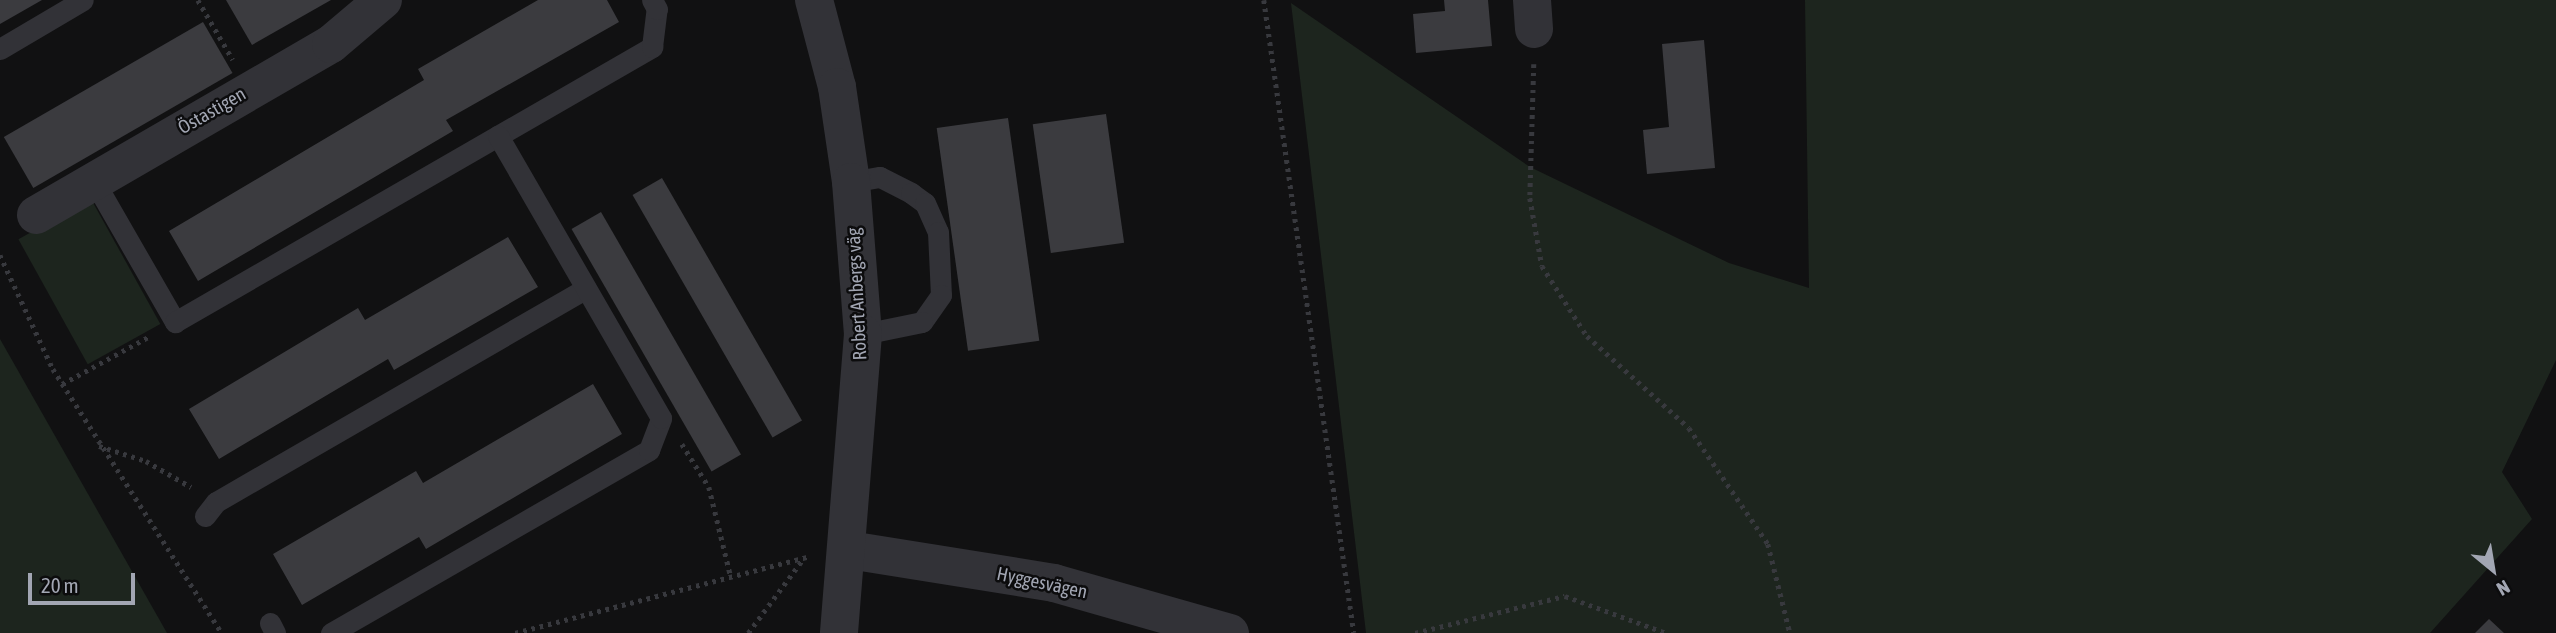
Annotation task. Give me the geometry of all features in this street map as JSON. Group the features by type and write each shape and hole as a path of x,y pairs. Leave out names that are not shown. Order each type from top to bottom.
{"street":[{"name":"Östastigen","path":"36,215 331,44 383,0"},
{"name":"Robert Anbergs väg","path":"814,0 837,87 851,182 863,334 849,550 839,633"},
{"name":"Hyggesvägen","path":"849,550 1054,583 1230,633"}],"lane":[{"path":"0,49 83,0"},
{"path":"94,181 175,322 652,47 657,9 652,0"},
{"path":"331,633 649,450 662,418 498,136"},
{"path":"851,182 880,177 911,193 925,203 937,232 941,295 922,321 863,334"},
{"path":"211,509 586,288"}],"path":[{"path":"198,0 250,89"},
{"path":"1264,0 1354,633"},
{"path":"1533,14 1530,198 1542,266 1587,336 1689,428 1768,544 1790,633"},
{"path":"0,255 62,384 99,446 222,633"},
{"path":"62,384 175,322"},
{"path":"655,435 677,435 709,487 732,577"},
{"path":"99,446 146,461 211,509"},
{"path":"516,633 805,557 849,550"},
{"path":"748,633 805,557"},
{"path":"1415,633 1565,596 1666,633"}],"shaded area":[{"path":"1805,0 2556,0 2556,360 2502,472 2532,519 2430,633 1366,633 1291,3 1530,167 1729,263 1809,288"},
{"path":"91,199 160,324 88,364 18,239"},
{"path":"0,339 167,633 0,633"}],"building":[{"path":"0,0 42,0 0,24"},
{"path":"226,0 331,0 252,45"},
{"path":"538,0 607,0 619,22 446,120 453,131 198,281 169,231 424,80 418,69"},
{"path":"1444,0 1488,0 1492,46 1416,53 1413,14 1445,11"},
{"path":"203,22 232,73 33,188 4,137"},
{"path":"1704,40 1715,168 1647,174 1643,130 1669,127 1662,44"},
{"path":"1106,114 1124,243 1051,253 1033,124"},
{"path":"1008,118 1039,341 968,351 937,128"},
{"path":"662,178 802,420 773,437 633,195"},
{"path":"601,212 741,454 712,471 572,229"},
{"path":"508,237 538,287 394,370 388,359 219,459 189,409 358,308 365,320"},
{"path":"593,384 622,434 426,549 419,537 302,605 273,554 416,471 423,483"},
{"path":"2489,619 2504,633 2475,633"}]}
